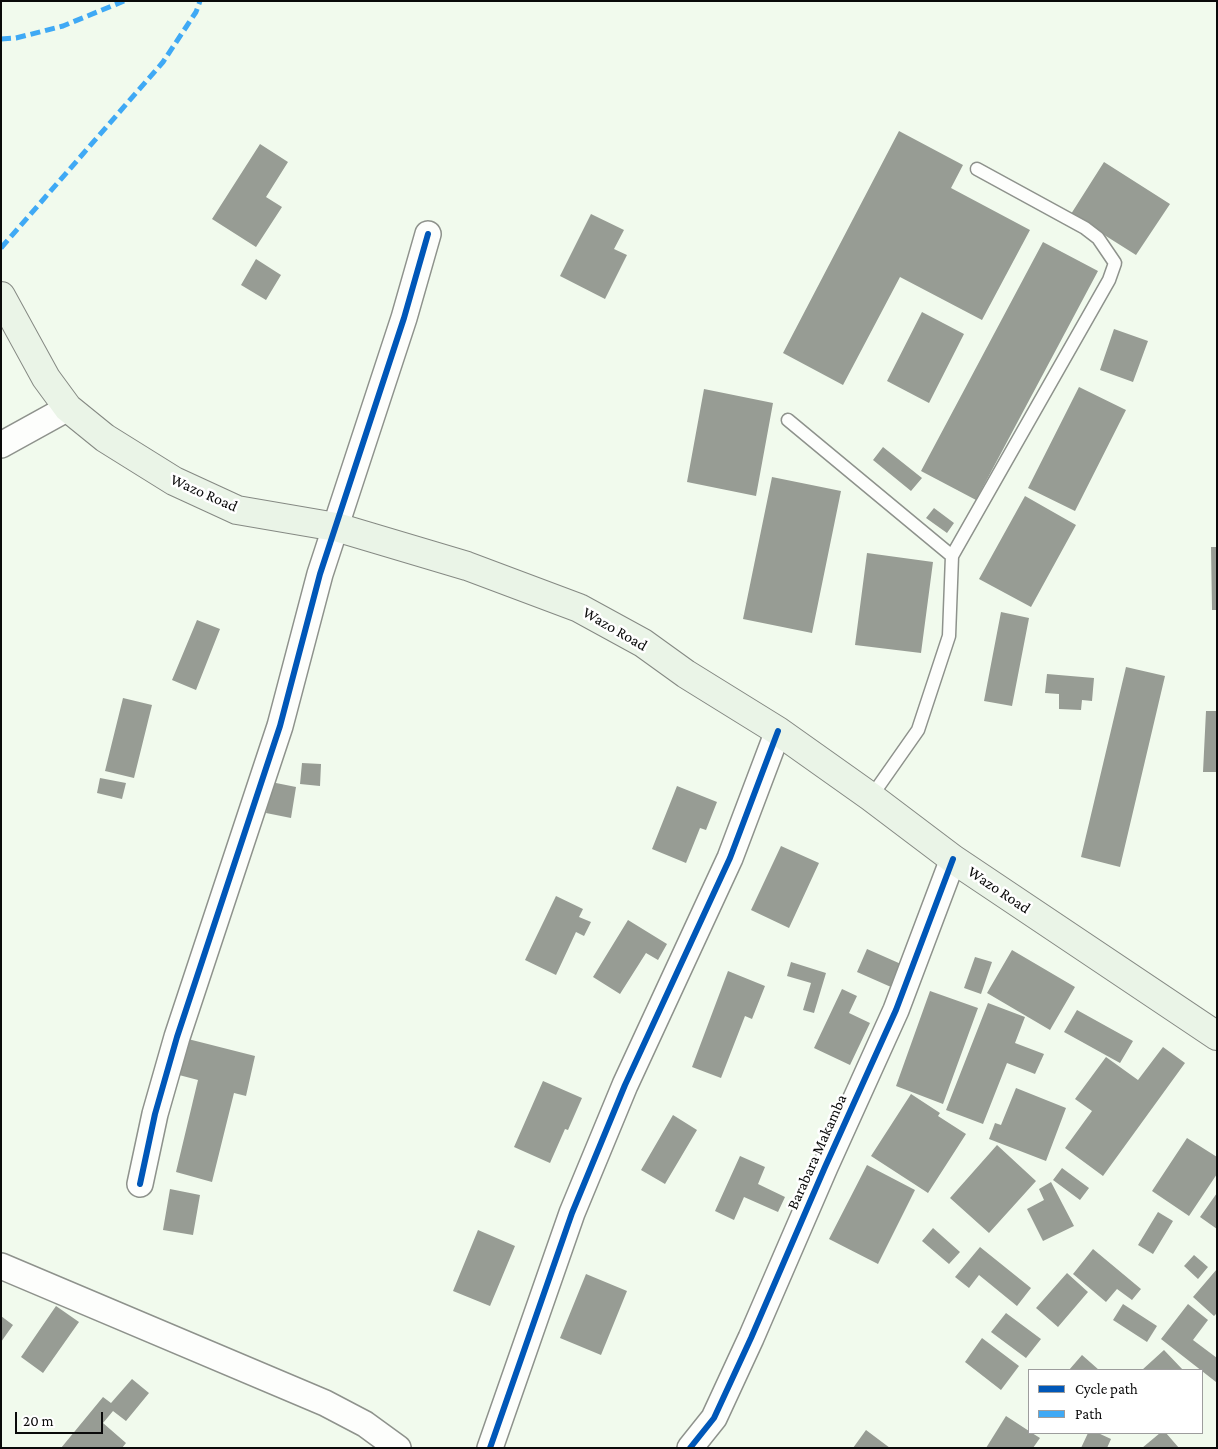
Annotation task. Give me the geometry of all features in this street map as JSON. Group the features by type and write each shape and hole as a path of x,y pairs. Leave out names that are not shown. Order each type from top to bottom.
{"main road":[{"name":"Wazo Road","path":"1,296 46,378 68,408 105,438 174,481 237,510 336,527 467,566 579,608 643,643 686,674 778,731 870,796 953,859 1217,1036"}],"street":[{"path":"140,1184 155,1114 177,1037 280,726 320,574 404,318 428,234"},
{"path":"1,445 68,408"},
{"path":"490,1448 572,1213 624,1085 730,858 778,731"},
{"name":"Barabara Makamba","path":"690,1448 714,1418 752,1338 825,1167 896,1010 953,859"},
{"path":"1,1266 325,1403 365,1424 398,1448"},
{"path":"703,1448 714,1418"}],"lane":[{"path":"870,796 918,730 949,636 952,556 1109,280 1115,263 1098,238 1086,228 977,169"},
{"path":"788,420 952,556"}],"building":[{"path":"899,131 963,165 951,188 1030,230 982,320 900,277 843,385 783,353"},
{"path":"260,144 288,162 266,197 282,207 256,247 212,219"},
{"path":"1104,162 1170,204 1136,255 1071,214"},
{"path":"591,214 624,230 614,249 627,255 605,299 560,276"},
{"path":"1043,242 1098,271 976,500 921,471"},
{"path":"256,259 281,275 266,300 241,285"},
{"path":"922,312 964,334 929,403 887,381"},
{"path":"1114,329 1148,341 1133,382 1100,370"},
{"path":"1079,387 1126,410 1075,511 1028,488"},
{"path":"704,389 773,403 756,496 687,482"},
{"path":"883,447 922,478 911,491 873,460"},
{"path":"772,477 841,491 812,633 743,619"},
{"path":"1025,496 1076,525 1031,607 979,579"},
{"path":"934,508 954,523 947,533 926,518"},
{"path":"1211,547 1217,547 1217,610 1212,610"},
{"path":"867,553 933,562 921,653 855,645"},
{"path":"1001,612 1029,618 1012,706 984,701"},
{"path":"197,620 220,629 196,690 172,680"},
{"path":"1126,667 1165,676 1120,867 1081,857"},
{"path":"1047,674 1094,678 1092,701 1082,700 1081,710 1059,709 1059,694 1045,693"},
{"path":"123,698 152,705 134,778 105,771"},
{"path":"1206,711 1217,711 1217,772 1203,772"},
{"path":"302,763 321,764 320,786 300,784"},
{"path":"100,778 126,783 122,799 97,793"},
{"path":"271,782 296,787 291,818 266,813"},
{"path":"677,786 717,802 706,830 700,828 686,863 652,849"},
{"path":"781,846 819,863 789,928 751,910"},
{"path":"556,896 583,909 579,917 591,922 584,936 576,932 556,975 525,960"},
{"path":"628,920 667,944 658,960 646,953 620,994 593,977"},
{"path":"867,949 901,964 891,987 857,972"},
{"path":"1012,950 1075,987 1050,1030 987,993"},
{"path":"975,957 992,962 981,994 964,988"},
{"path":"791,962 826,973 814,1013 803,1010 811,983 787,976"},
{"path":"728,971 765,986 752,1019 745,1016 721,1078 692,1067"},
{"path":"842,989 857,996 849,1013 870,1023 850,1065 814,1048"},
{"path":"930,991 978,1008 943,1104 896,1086"},
{"path":"988,1003 1025,1017 1015,1043 1044,1054 1035,1074 1007,1063 983,1124 946,1110"},
{"path":"1077,1010 1133,1041 1120,1063 1064,1032"},
{"path":"188,1039 255,1056 246,1096 234,1093 212,1182 176,1172 198,1080 179,1075"},
{"path":"1163,1047 1185,1063 1103,1176 1065,1148 1092,1111 1075,1099 1106,1057 1138,1080"},
{"path":"543,1081 582,1098 568,1130 565,1129 550,1163 514,1147"},
{"path":"1016,1088 1066,1108 1046,1161 989,1139 995,1123 1001,1125"},
{"path":"911,1094 940,1113 938,1116 966,1134 928,1193 871,1156"},
{"path":"673,1115 697,1130 665,1184 641,1170"},
{"path":"1187,1138 1217,1157 1217,1174 1189,1216 1152,1191"},
{"path":"997,1145 1036,1181 989,1233 950,1198"},
{"path":"740,1156 765,1167 758,1184 785,1197 778,1212 744,1197 734,1220 715,1211"},
{"path":"867,1165 915,1190 878,1264 829,1239"},
{"path":"1062,1168 1089,1188 1080,1200 1053,1180"},
{"path":"1051,1182 1074,1226 1043,1241 1027,1209 1044,1200 1039,1189"},
{"path":"170,1189 200,1195 193,1235 163,1230"},
{"path":"1217,1193 1217,1229 1200,1217"},
{"path":"1158,1212 1173,1221 1153,1254 1138,1245"},
{"path":"933,1228 960,1252 949,1264 922,1241"},
{"path":"478,1230 515,1246 490,1306 453,1291"},
{"path":"980,1247 1031,1288 1017,1306 979,1275 969,1288 955,1277"},
{"path":"1093,1249 1141,1289 1132,1300 1117,1289 1106,1302 1073,1274"},
{"path":"1194,1255 1208,1267 1198,1279 1184,1266"},
{"path":"1217,1269 1217,1313 1214,1316 1193,1297"},
{"path":"1067,1273 1088,1292 1058,1327 1036,1308"},
{"path":"586,1274 627,1291 601,1355 560,1338"},
{"path":"1123,1304 1157,1326 1147,1342 1113,1320"},
{"path":"1188,1304 1208,1320 1193,1340 1217,1358 1216,1382 1203,1372 1203,1369 1199,1369 1161,1339"},
{"path":"56,1306 79,1322 43,1373 21,1357"},
{"path":"1006,1313 1041,1339 1026,1358 991,1332"},
{"path":"1,1316 13,1325 1,1342"},
{"path":"982,1338 1019,1366 1001,1390 965,1362"},
{"path":"1164,1350 1182,1369 1143,1369"},
{"path":"1082,1355 1098,1369 1070,1369"},
{"path":"132,1379 149,1393 126,1421 113,1411 103,1423 126,1443 122,1448 61,1448 103,1397 111,1403"},
{"path":"1006,1416 1028,1430 1028,1434 1034,1434 1040,1438 1033,1448 986,1448"},
{"path":"866,1430 890,1448 853,1448"},
{"path":"1088,1434 1100,1434 1111,1439 1107,1448 1081,1448"},
{"path":"1159,1434 1167,1434 1179,1448 1142,1448"}],"marked path":[{"path":"1,39 16,38 63,26 124,1"},
{"path":"1,248 163,62 196,12 200,1"}],"cycle path":[{"path":"140,1184 155,1114 177,1037 280,726 320,574 404,318 428,234"},
{"path":"490,1448 572,1213 625,1085 730,858 778,731"},
{"path":"690,1448 714,1418 751,1338 896,1010 953,859"}]}
